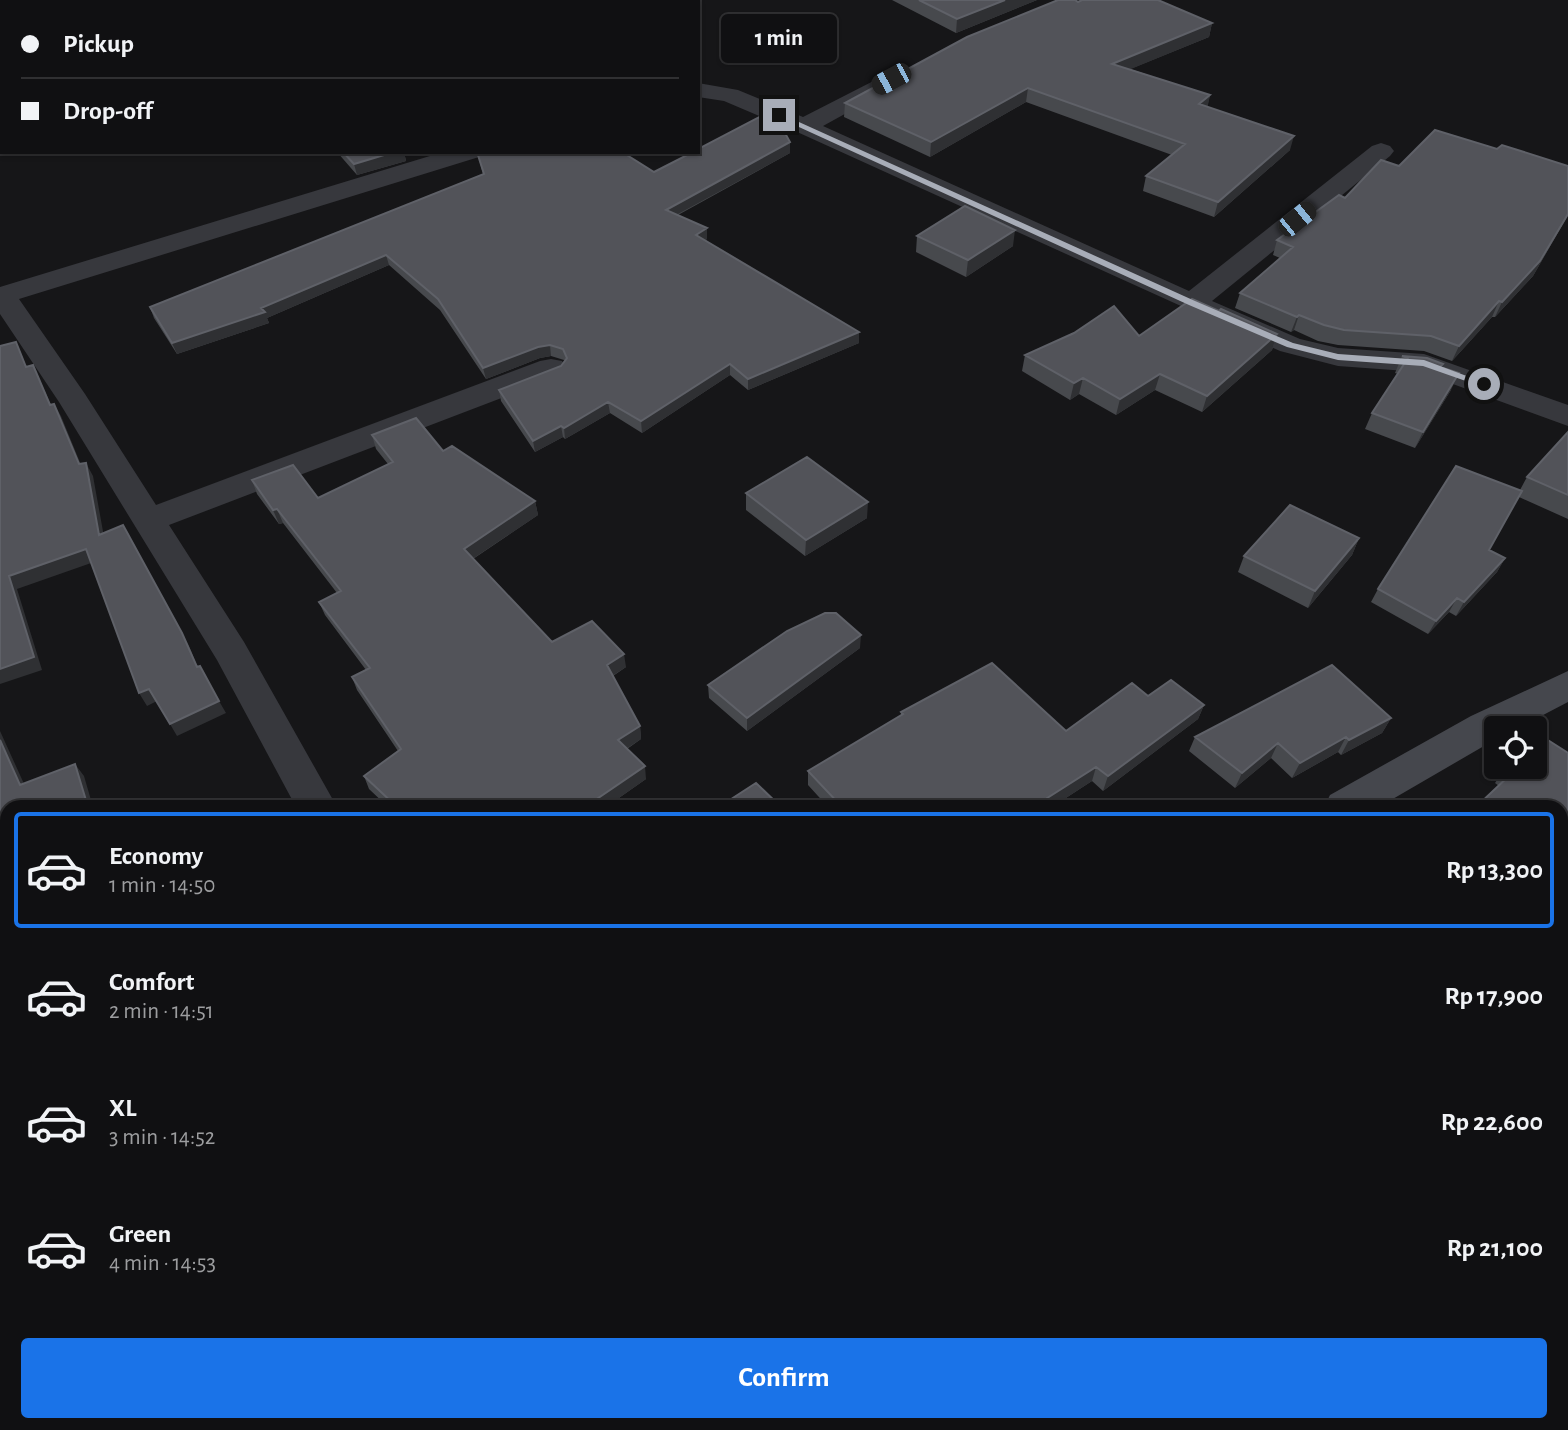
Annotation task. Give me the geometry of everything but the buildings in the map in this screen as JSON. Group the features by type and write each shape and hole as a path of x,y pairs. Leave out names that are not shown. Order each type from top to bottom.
{"street":[{"path":"804,126 909,69"},
{"path":"700,90 730,94 1192,303 1312,352 1338,357 1424,363 1568,416"},
{"path":"1192,303 1381,151"},
{"path":"313,800 231,652 74,401 1,296 463,154"},
{"path":"147,521 551,368"},
{"path":"1356,800 1485,727 1568,685"}],"route":[{"path":"779,115 1290,345 1338,357 1424,363 1484,384"}]}
